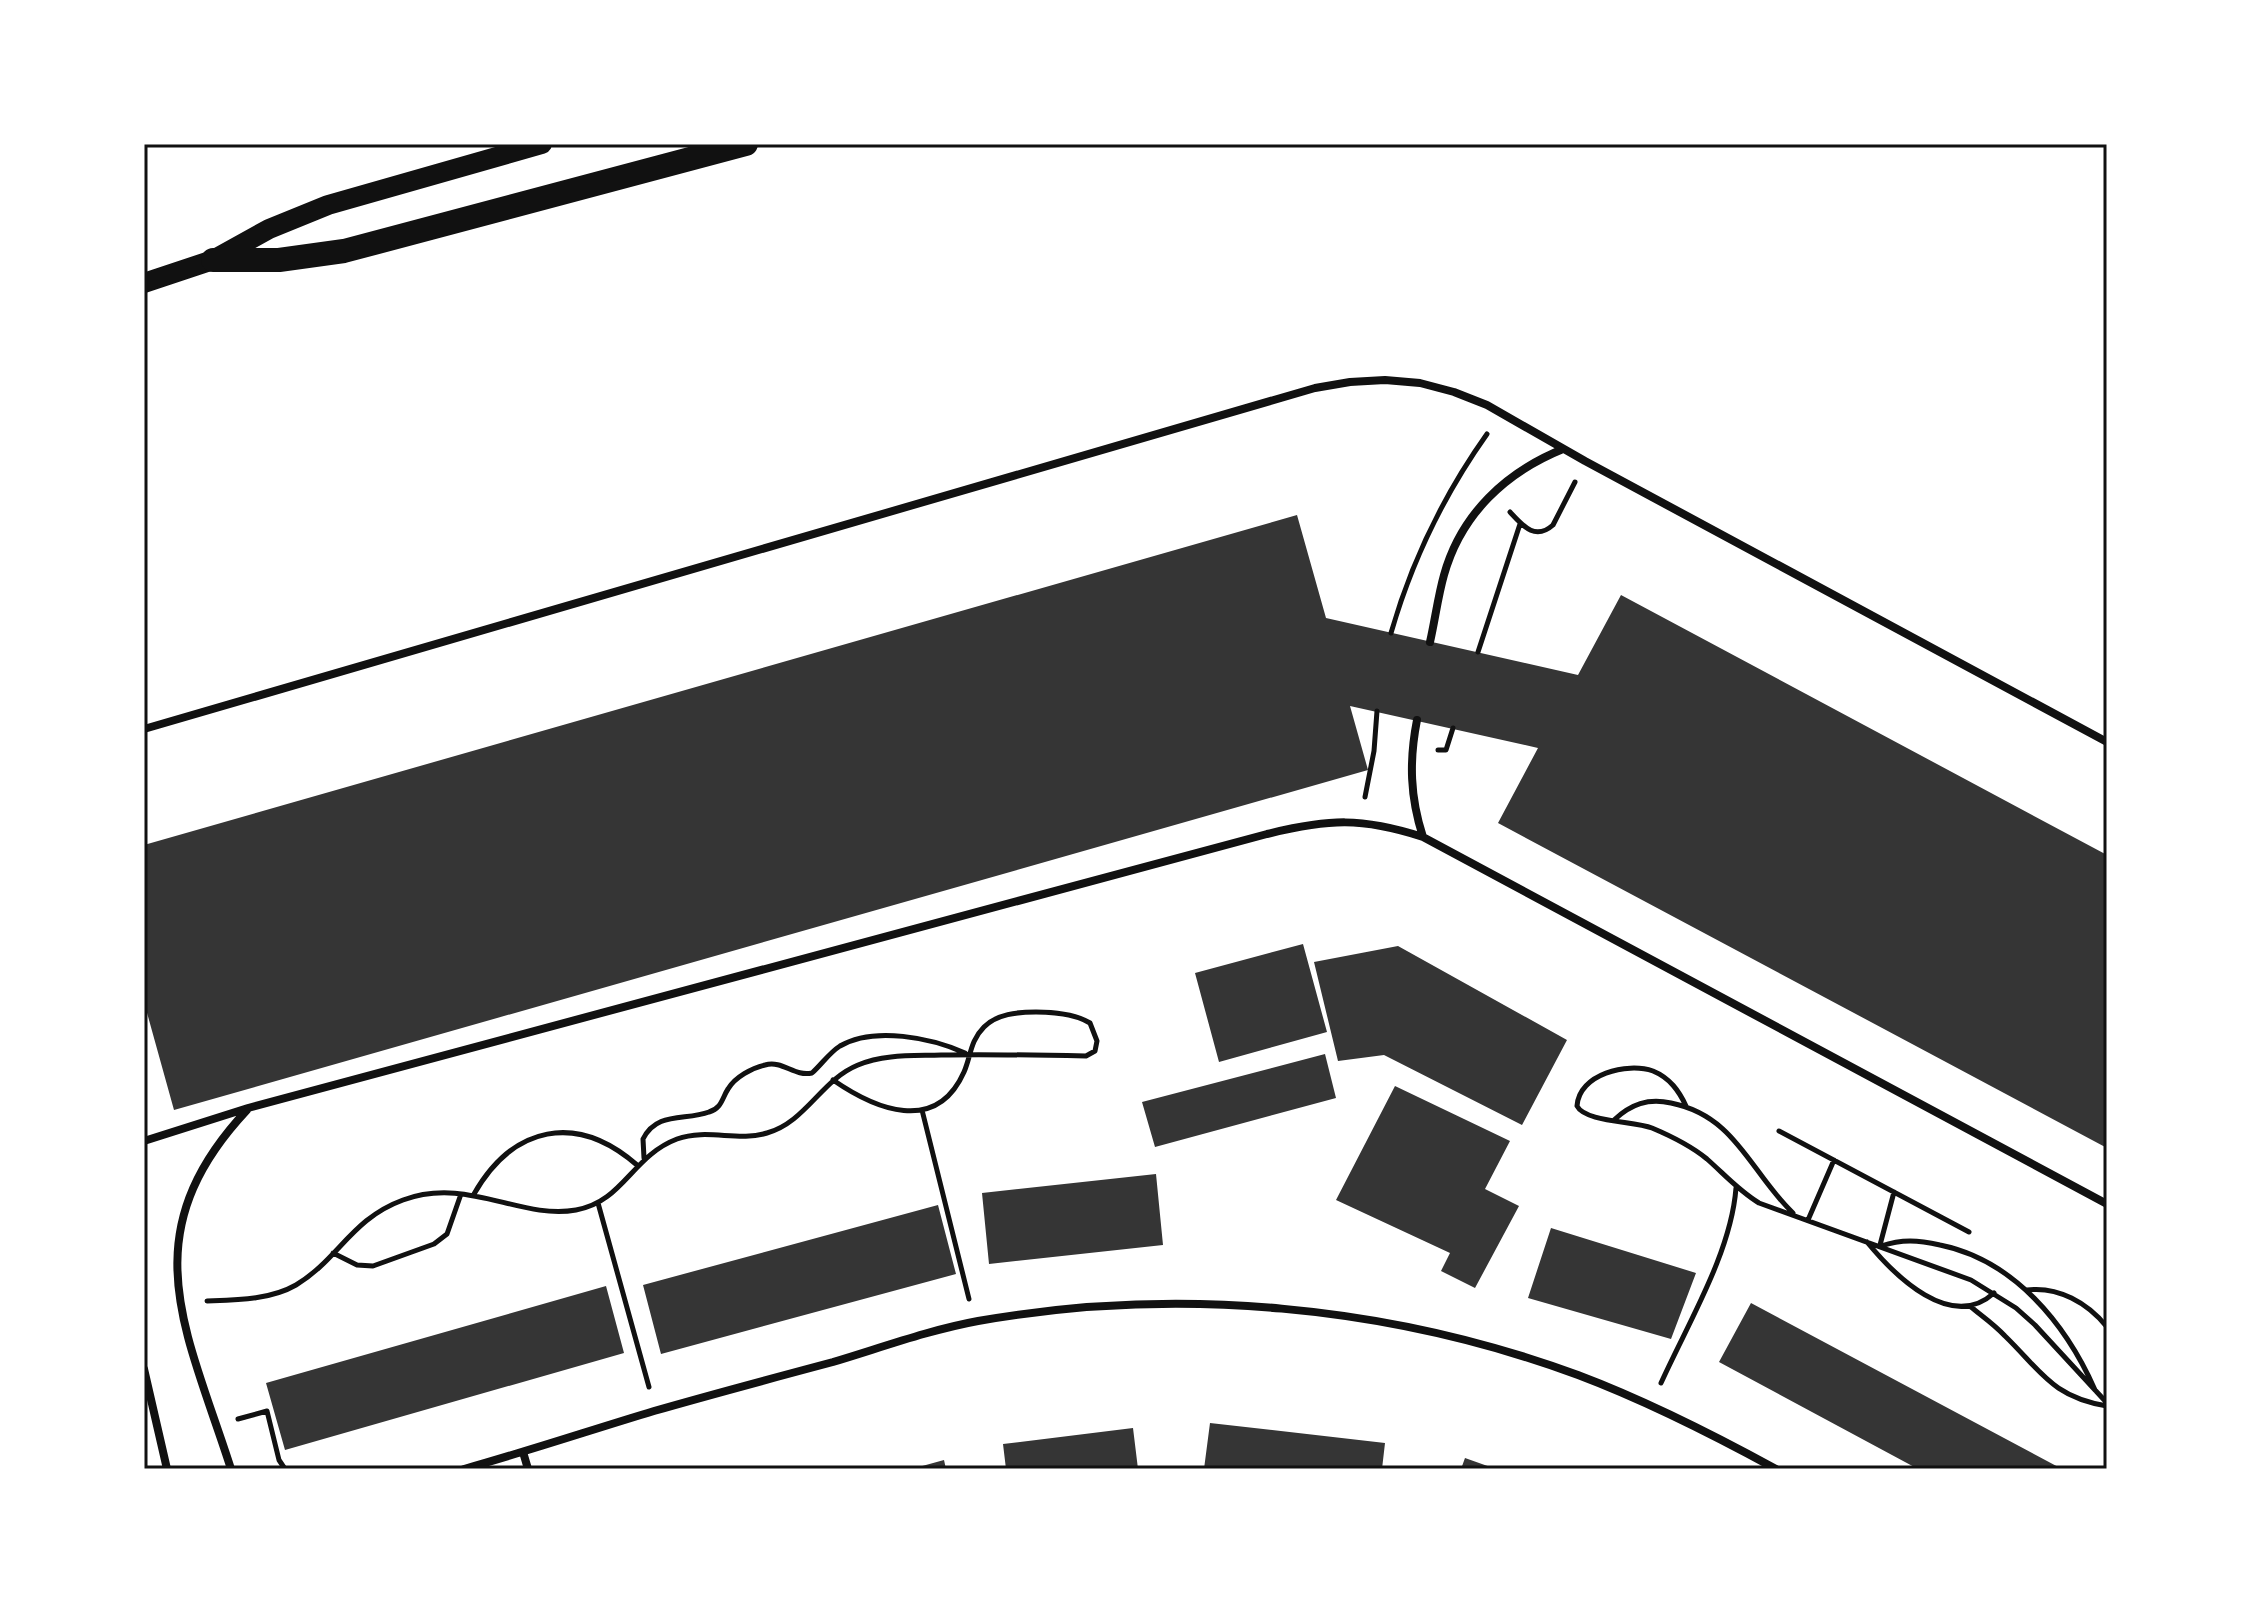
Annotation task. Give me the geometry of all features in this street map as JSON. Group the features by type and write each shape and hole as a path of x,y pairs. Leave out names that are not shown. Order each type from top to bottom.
{"highway":[{"path":"213,260 279,260 344,251 746,144"}],"main road":[{"path":"144,283 213,260 269,229 328,205 542,144"}],"street":[{"path":"144,729 1315,388 1385,380 1420,383 1487,405 1585,461 2107,742"},
{"path":"1430,642 1444,574 1455,544 1471,516 1492,492 1537,459 1563,449"},
{"path":"1417,720 1410,771 1416,815 1423,837"},
{"path":"144,1141 248,1108 1267,834 1315,822 1360,822 1423,837 2107,1204"},
{"path":"231,1469 185,1332 178,1302 176,1272 179,1241 195,1183 227,1131 248,1108"},
{"path":"464,1469 656,1411 974,1322 1050,1311 1127,1305 1204,1304 1281,1308 1417,1329 1507,1351 1651,1405 1776,1469"},
{"path":"144,1369 167,1469"},
{"path":"523,1452 528,1469"}],"path":[{"path":"1466,464 1532,532 1547,530 1553,525 1585,461"},
{"path":"1478,652 1520,523"},
{"path":"1360,822 1374,751 1377,711"},
{"path":"178,1302 268,1296 294,1286 317,1270 357,1226 380,1210 406,1198 433,1193 461,1193 557,1212 578,1210 598,1203 622,1185 644,1158 680,1138 705,1133 748,1136 766,1134 783,1127 798,1117 833,1080 855,1066 874,1059 969,1054 1086,1056 1095,1051 1097,1041 1093,1027 1087,1020 1057,1013 1019,1013 994,1019 974,1039 969,1054 966,1070 958,1083 946,1097 922,1110 884,1108 833,1080"},
{"path":"644,1158 643,1139 653,1125 683,1115 709,1113 718,1108 729,1087 739,1077 762,1065 772,1063 795,1073 812,1073 840,1046 870,1037 909,1037 932,1041 969,1054"},
{"path":"1686,1106 1679,1091 1667,1079 1653,1071 1637,1068 1621,1069 1598,1077 1577,1100 1577,1106 1585,1115 1646,1126 1676,1138 1703,1156 1736,1187 1759,1203 1971,1280 1994,1293 2035,1325 2107,1405"},
{"path":"1614,1120 1636,1104 1648,1101 1686,1106 1720,1124 1734,1137 1765,1183 1796,1216"},
{"path":"922,1110 974,1322"},
{"path":"1779,1131 1969,1232"},
{"path":"474,1194 485,1174 501,1157 541,1133 580,1134 599,1140 619,1150 637,1165"},
{"path":"1808,1220 1834,1160"},
{"path":"1651,1405 1723,1248 1734,1208 1736,1187"},
{"path":"1880,1246 1894,1192"},
{"path":"333,1253 357,1265 373,1266 434,1244 447,1234 461,1193"},
{"path":"598,1203 656,1411"},
{"path":"1880,1246 1901,1239 1949,1246 2000,1268 2026,1290 2068,1340 2085,1366 2097,1394"},
{"path":"1867,1242 1901,1278 1922,1292 1957,1308 1984,1302 1994,1293"},
{"path":"2026,1290 2061,1292 2089,1309 2107,1327"},
{"path":"1971,1307 2003,1334 2052,1385 2090,1403 2107,1405"}],"building":[{"path":"1297,515 1326,618 1578,675 1621,595 2107,855 2107,1148 1498,823 1538,748 1350,706 1368,770 174,1110 144,1002 144,845"},
{"path":"1303,944 1327,1032 1219,1062 1195,973"},
{"path":"1398,946 1567,1040 1522,1125 1384,1055 1338,1061 1314,962"},
{"path":"1325,1054 1336,1098 1155,1147 1142,1102"},
{"path":"1395,1086 1510,1141 1485,1189 1519,1206 1475,1288 1441,1271 1450,1253 1336,1200"},
{"path":"1156,1174 1163,1245 989,1264 982,1193"},
{"path":"938,1205 956,1274 661,1354 643,1285"},
{"path":"1551,1228 1696,1273 1671,1339 1528,1298"},
{"path":"606,1286 624,1353 285,1450 266,1383"},
{"path":"1751,1303 2062,1469 1918,1469 1719,1362"},
{"path":"1210,1423 1385,1443 1382,1469 1204,1469"},
{"path":"1133,1428 1138,1469 1006,1469 1003,1444"},
{"path":"1465,1458 1496,1469 1461,1469"},
{"path":"944,1460 946,1469 915,1469 915,1468"}]}
